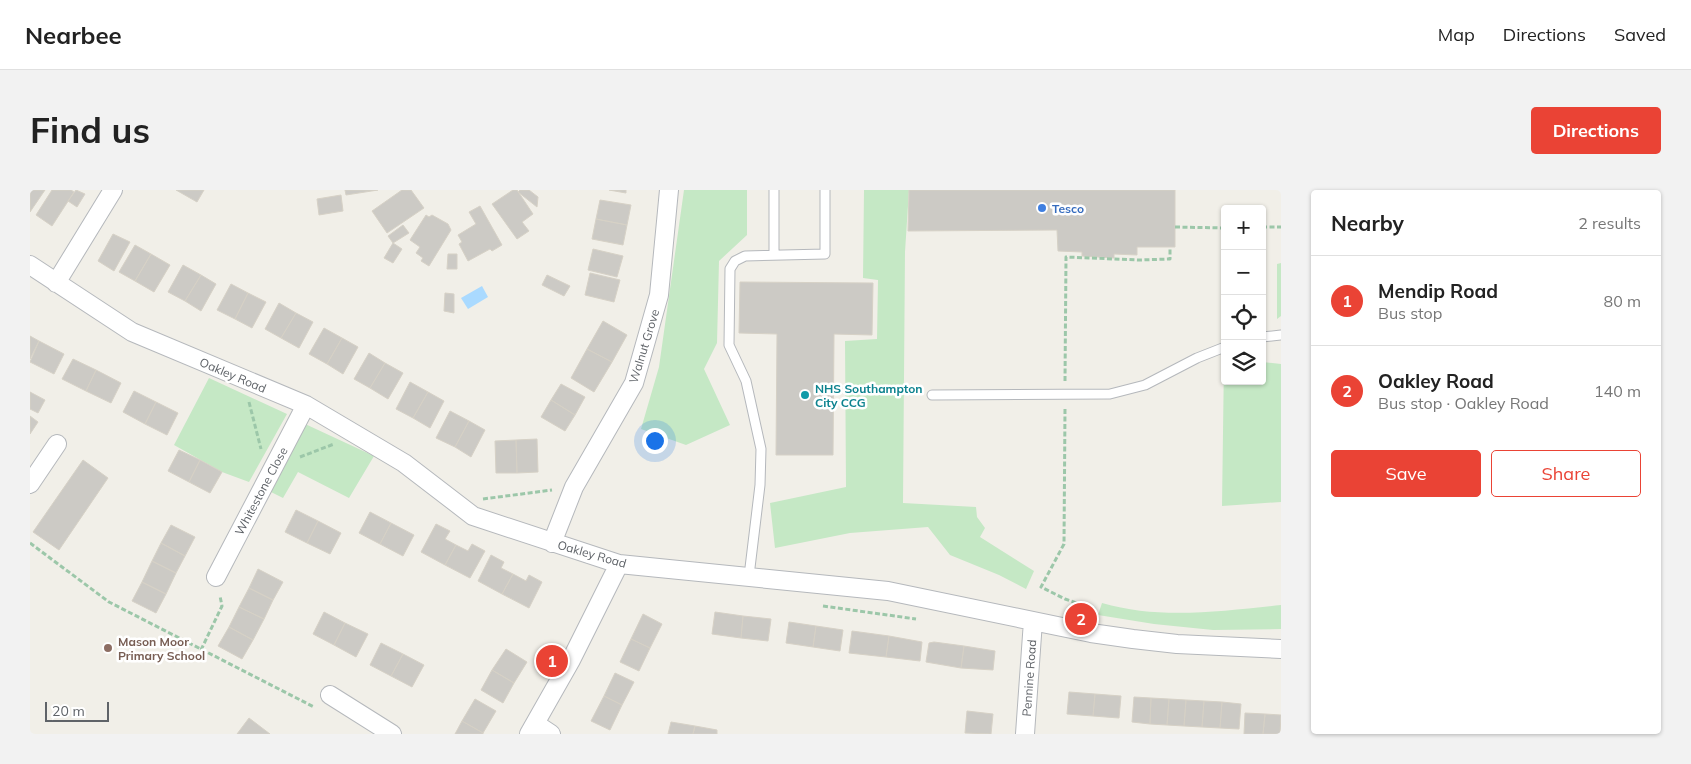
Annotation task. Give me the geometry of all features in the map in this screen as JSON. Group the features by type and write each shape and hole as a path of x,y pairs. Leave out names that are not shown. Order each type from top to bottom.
{"street":[{"path":"56,283 113,190"},
{"name":"Walnut Grove","path":"552,543 574,487 634,383 659,295 669,190"},
{"name":"Oakley Road","path":"30,265 132,332 306,405 404,463 473,516 618,564 888,591 1090,633 1177,644 1281,649"},
{"name":"Whitestone Close","path":"216,577 306,405"},
{"path":"30,484 57,444"},
{"path":"551,734 532,729 571,660 618,564"},
{"name":"Pennine Road","path":"1024,734 1033,621"},
{"path":"330,695 392,734"}],"lane":[{"path":"774,190 774,255"},
{"path":"749,576 760,485 761,449 746,381 729,345 730,269 735,261 745,256 825,254 825,190"},
{"path":"932,395 1110,394 1136,389 1197,358 1221,349"}],"path":[{"path":"1175,226 1221,228"},
{"path":"1266,227 1281,226"},
{"path":"1090,633 1094,609 1065,599 1042,587 1064,544 1066,257 1139,260 1170,259 1170,247"},
{"path":"274,466 358,436"},
{"path":"456,502 574,487"},
{"path":"30,543 109,602 201,650 318,709 330,695"},
{"path":"201,650 222,606 216,577"},
{"path":"818,605 921,619"}],"green space":[{"path":"684,190 747,190 747,235 719,261 717,343 704,369 730,425 686,445 641,429 659,367"},
{"path":"864,190 909,190 905,252 903,503 976,507 977,517 985,528 980,537 1034,571 1026,589 999,575 950,555 928,527 850,533 775,548 770,503 846,487 845,341 877,339 878,280 863,278"},
{"path":"1281,263 1281,316 1277,319 1277,264"},
{"path":"1266,362 1281,364 1281,502 1222,506 1224,385 1266,385"},
{"path":"209,378 287,414 249,482 222,472 174,445"},
{"path":"303,423 374,456 349,498 298,472 283,498 267,490"},
{"path":"1102,603 1124,608 1168,613 1191,613 1281,605 1281,629 1213,630 1154,624 1098,615"}],"water":[{"path":"482,286 488,297 468,309 461,298"}],"building":[{"path":"30,190 45,190 30,212"},
{"path":"52,190 71,190 74,192 52,226 36,215"},
{"path":"76,190 85,194 77,207 68,201"},
{"path":"176,190 204,190 197,202"},
{"path":"345,190 378,190 346,195"},
{"path":"402,190 411,190 424,208 387,233 372,211"},
{"path":"513,190 517,190 533,214 522,222 529,231 517,239 492,204"},
{"path":"520,190 529,190 538,197 537,207 518,192"},
{"path":"609,190 626,190 626,193"},
{"name":"Tesco","path":"909,190 1175,190 1175,247 1137,247 1137,255 1114,254 1114,258 1082,256 1082,252 1058,251 1057,230 908,231"},
{"path":"341,195 343,211 319,215 317,199"},
{"path":"600,200 631,205 627,225 596,219"},
{"path":"480,206 502,245 468,261 459,244 462,242 458,235 476,224 469,212"},
{"path":"426,215 429,217 432,215 448,224 451,230 429,266 421,261 423,258 416,253 420,247 410,240"},
{"path":"596,219 627,225 623,245 592,239"},
{"path":"403,225 409,233 393,243 388,236"},
{"path":"113,234 130,242 114,271 98,261"},
{"path":"393,243 402,249 393,263 384,258"},
{"path":"135,245 151,254 135,281 119,272"},
{"path":"593,249 623,256 617,277 588,270"},
{"path":"151,254 170,265 154,292 135,281"},
{"path":"448,254 457,254 457,269 447,269"},
{"path":"183,265 201,275 185,301 168,292"},
{"path":"590,273 620,280 614,302 585,295"},
{"path":"201,275 216,284 201,311 185,301"},
{"path":"547,275 570,286 564,296 542,285"},
{"name":"NHS Southampton City CCG","path":"740,282 873,283 872,335 834,334 833,455 776,455 777,334 739,333"},
{"path":"231,284 248,293 235,319 217,310"},
{"path":"248,293 266,302 252,328 235,319"},
{"path":"445,293 454,294 454,313 444,311"},
{"path":"279,303 296,313 281,338 265,329"},
{"path":"296,313 313,322 299,348 281,338"},
{"path":"603,321 627,335 612,362 587,349"},
{"path":"324,328 342,338 327,364 309,354"},
{"path":"30,336 39,341 30,359"},
{"path":"342,338 358,347 343,374 327,364"},
{"path":"39,341 64,354 54,374 30,362"},
{"path":"587,349 612,362 594,392 571,378"},
{"path":"369,353 385,363 370,388 354,379"},
{"path":"73,359 96,370 86,391 62,379"},
{"path":"385,363 403,373 388,399 370,388"},
{"path":"96,370 121,383 111,403 86,391"},
{"path":"410,382 428,392 413,418 396,409"},
{"path":"561,384 585,397 575,415 551,400"},
{"path":"134,391 156,402 145,424 123,412"},
{"path":"30,392 45,400 38,413 30,409"},
{"path":"428,392 444,401 430,428 413,418"},
{"path":"551,400 575,415 565,431 541,417"},
{"path":"156,402 178,413 167,435 145,424"},
{"path":"450,411 469,421 455,447 436,438"},
{"path":"30,416 38,422 30,434"},
{"path":"469,421 485,430 471,457 455,447"},
{"path":"537,439 538,472 517,473 516,440"},
{"path":"516,440 517,473 496,473 495,441"},
{"path":"179,450 200,460 189,482 168,471"},
{"path":"83,460 108,478 59,550 33,532"},
{"path":"200,460 222,472 210,493 189,482"},
{"path":"296,510 318,521 307,543 285,532"},
{"path":"370,512 391,523 380,544 359,533"},
{"path":"318,521 341,533 330,554 307,543"},
{"path":"391,523 414,535 403,556 380,544"},
{"path":"436,524 450,531 445,539 456,545 445,565 421,552"},
{"path":"171,525 195,537 185,556 161,543"},
{"path":"161,543 185,556 176,573 152,561"},
{"path":"472,544 485,551 470,578 445,565 456,545 468,551"},
{"path":"491,555 504,562 501,568 513,574 502,594 478,581"},
{"path":"152,561 176,573 166,594 142,582"},
{"path":"258,569 283,582 273,600 249,588"},
{"path":"513,574 526,581 529,575 542,582 529,608 502,594"},
{"path":"142,582 166,594 156,613 132,601"},
{"path":"249,588 273,600 264,619 239,607"},
{"path":"239,607 264,619 253,640 229,627"},
{"path":"324,612 345,623 334,645 313,634"},
{"path":"715,612 743,616 741,638 712,634"},
{"path":"643,614 662,624 650,648 631,639"},
{"path":"743,616 771,619 768,641 741,638"},
{"path":"789,622 816,626 813,647 786,643"},
{"path":"345,623 368,634 356,657 334,645"},
{"path":"816,626 843,630 840,651 813,647"},
{"path":"229,627 253,640 242,659 218,646"},
{"path":"852,631 889,636 886,657 849,653"},
{"path":"889,636 922,642 920,661 886,657"},
{"path":"631,639 650,648 639,671 620,662"},
{"path":"381,643 403,654 391,676 370,665"},
{"path":"929,643 964,646 961,668 926,662"},
{"path":"964,646 995,651 993,670 961,668"},
{"path":"506,649 527,662 514,683 492,670"},
{"path":"403,654 424,665 412,687 391,676"},
{"path":"492,670 514,683 503,703 481,690"},
{"path":"615,673 634,682 622,705 604,696"},
{"path":"1069,692 1095,694 1093,716 1067,714"},
{"path":"1095,694 1121,696 1119,718 1093,716"},
{"path":"604,696 622,705 610,730 591,721"},
{"path":"1134,697 1151,698 1150,724 1132,722"},
{"path":"1151,698 1169,699 1167,725 1150,724"},
{"path":"475,699 496,711 483,733 462,721"},
{"path":"1169,699 1186,700 1184,726 1167,725"},
{"path":"1186,700 1204,701 1202,727 1184,726"},
{"path":"1204,701 1222,702 1220,728 1202,727"},
{"path":"1222,702 1241,704 1239,729 1220,728"},
{"path":"967,711 993,714 991,734 965,733"},
{"path":"1245,713 1265,714 1263,734 1244,734"},
{"path":"1265,714 1281,715 1280,734 1263,734"},
{"path":"249,718 270,734 237,734"},
{"path":"462,721 483,733 483,734 455,734"},
{"path":"671,722 695,726 693,734 668,734"},
{"path":"695,726 717,730 717,734 693,734"}],"place":[{"name":"Tesco","path":"1042,208"},
{"name":"NHS Southampton City CCG","path":"805,395"},
{"name":"Oakley Road","path":"1081,619"},
{"name":"Mason Moor Primary School","path":"108,648"},
{"name":"Mendip Road","path":"552,661"}]}
